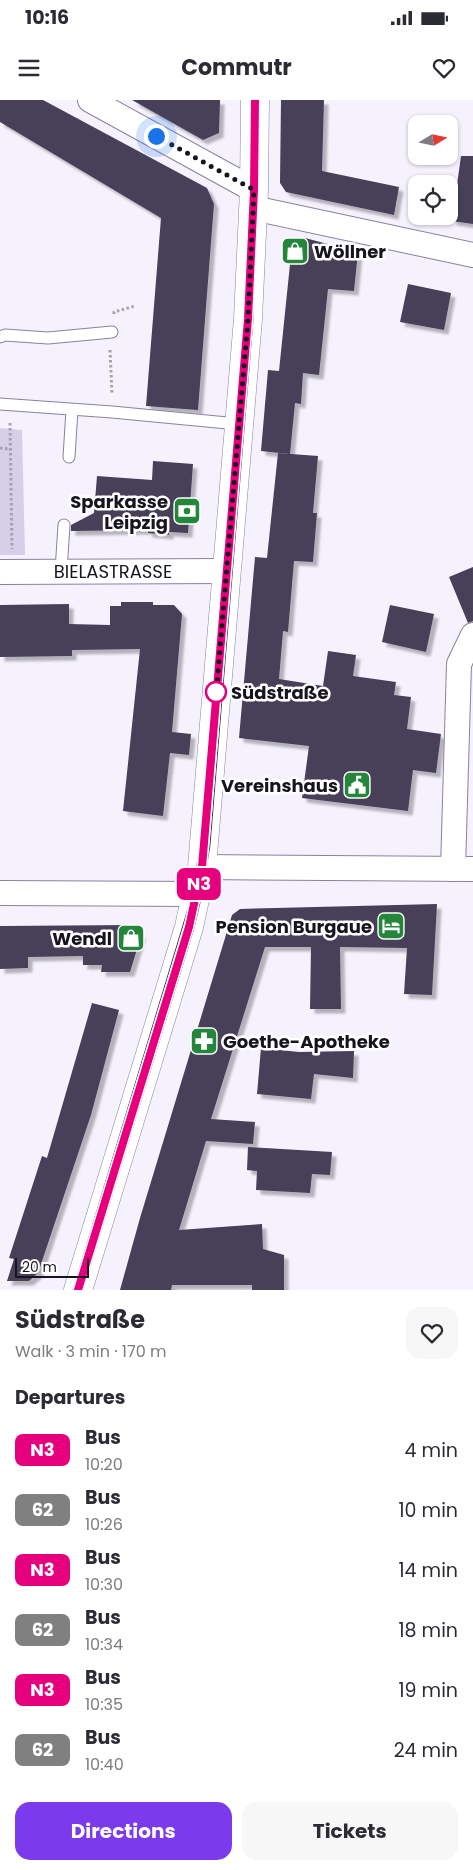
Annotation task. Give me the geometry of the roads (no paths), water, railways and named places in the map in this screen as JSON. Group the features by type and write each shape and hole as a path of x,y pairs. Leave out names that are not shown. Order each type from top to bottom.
{"street":[{"path":"90,100 253,199 473,256"},
{"path":"78,1290 189,927 202,867 248,319 255,100"},
{"name":"BIELASTRASSE","path":"6,572 226,571"},
{"path":"202,867 463,869 459,664 473,635"},
{"path":"0,893 197,894"}],"lane":[{"path":"0,337 6,335 48,338 112,332"},
{"path":"5,405 112,412 238,424"},
{"path":"69,457 72,410"},
{"path":"61,571 64,525"}],"tram line":[{"path":"73,1290 193,892 200,844 254,190"},
{"path":"83,1290 194,928 202,894 210,845 253,320 253,277"}],"place":[{"name":"Wöllner","path":"295,251"},
{"name":"Sparkasse Leipzig","path":"187,511"},
{"name":"Südstraße","path":"216,692"},
{"name":"Vereinshaus","path":"357,785"},
{"name":"Pension Burgaue","path":"391,926"},
{"name":"Wendl","path":"131,938"},
{"name":"Goethe-Apotheke","path":"204,1041"}]}
